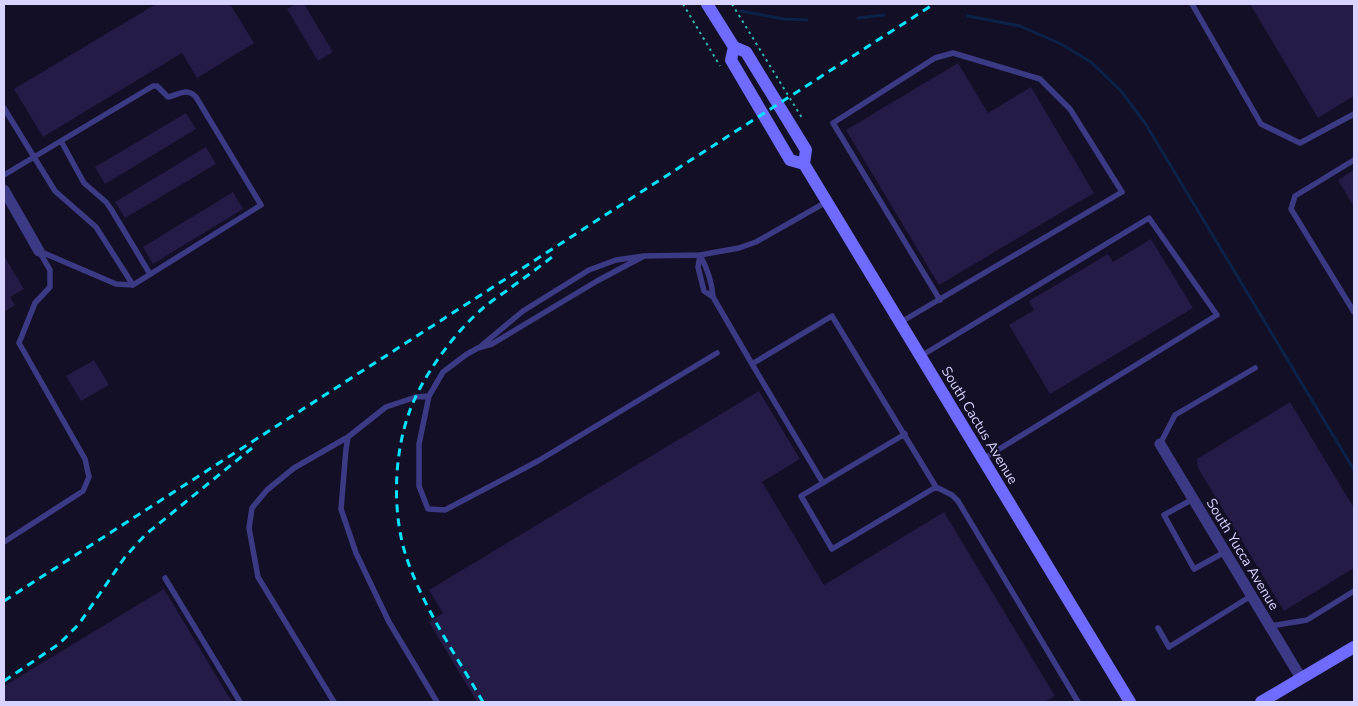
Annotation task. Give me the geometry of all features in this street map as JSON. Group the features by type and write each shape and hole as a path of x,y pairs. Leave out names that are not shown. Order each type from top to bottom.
{"main road":[{"name":"South Cactus Avenue","path":"707,4 734,47 746,52 806,150 804,164 1130,702"},
{"name":"South Cactus Avenue","path":"734,47 730,60 790,160 804,164"},
{"path":"1261,702 1354,647"}],"street":[{"path":"4,190 39,251"},
{"name":"South Yucca Avenue","path":"1160,444 1301,678"}],"lane":[{"path":"1192,4 1261,124 1300,143 1354,114"},
{"path":"901,322 940,300 1122,192 1070,109 1040,79 953,53 935,58 833,123 940,300"},
{"path":"4,175 153,86 157,86 168,97 175,96 184,91 191,92 196,96 261,205 133,285 116,284 39,251"},
{"path":"4,108 55,191 96,227 133,285"},
{"path":"61,141 84,183 106,202 150,274"},
{"path":"1354,160 1295,196 1291,209 1354,312"},
{"path":"717,353 538,461 445,510 428,509 419,486 419,444 429,396 443,372 478,348 523,310 589,270 616,260 644,256 700,254 739,248 756,242 828,202"},
{"path":"921,356 1149,218 1217,315 983,459"},
{"path":"4,542 83,491 89,477 85,459 19,343 34,303 50,287 50,270 39,251"},
{"path":"700,254 698,267 704,292 713,297 823,483"},
{"path":"478,348 492,344 597,281 644,256"},
{"path":"752,364 832,316 936,487 952,495 958,501 1078,702"},
{"path":"1160,444 1175,415 1255,368"},
{"path":"334,702 258,577 249,528 252,508 267,490 294,468 348,437 386,407 416,397 429,396"},
{"path":"905,434 801,496 832,549 936,487"},
{"path":"348,437 341,509 353,544 389,622 437,702"},
{"path":"1193,499 1164,515 1194,569 1225,552"},
{"path":"165,578 240,702"},
{"path":"1270,626 1307,620 1354,592"},
{"path":"1158,628 1169,647 1251,596"}],"path":[{"path":"683,4 722,68"},
{"path":"732,4 802,118"}],"building":[{"path":"156,4 230,4 254,43 197,78 182,53 43,137 14,89"},
{"path":"296,4 304,4 333,52 318,61 287,9"},
{"path":"1250,4 1354,4 1354,96 1318,118"},
{"path":"958,63 988,113 1031,87 1094,193 939,285 846,130"},
{"path":"186,113 196,129 105,184 95,167"},
{"path":"206,147 216,164 125,218 115,202"},
{"path":"1354,170 1354,207 1338,180"},
{"path":"233,192 243,209 153,264 143,247"},
{"path":"1151,239 1193,308 1050,394 1009,325 1034,310 1029,301 1108,254 1113,262"},
{"path":"4,256 24,289 10,297 15,305 4,312"},
{"path":"94,360 109,385 81,401 66,376"},
{"path":"759,391 800,459 762,482 824,585 944,512 1055,696 1044,702 477,702 429,622 443,613 429,590"},
{"path":"1290,402 1354,508 1354,568 1284,611 1198,468 1197,459"},
{"path":"164,589 232,702 4,702 4,686"}],"waterway":[{"path":"741,11 784,19 807,20"},
{"path":"858,18 884,15"},
{"path":"968,16 1020,26 1061,44 1091,62 1121,91 1145,123 1354,470"}],"railway":[{"path":"4,601 934,4"},
{"path":"483,702 433,616 415,581 408,562 399,526 396,488 397,468 404,430 414,399 439,357 471,319 552,257"},
{"path":"4,681 59,644 79,624 125,557 145,535 252,448"}]}
